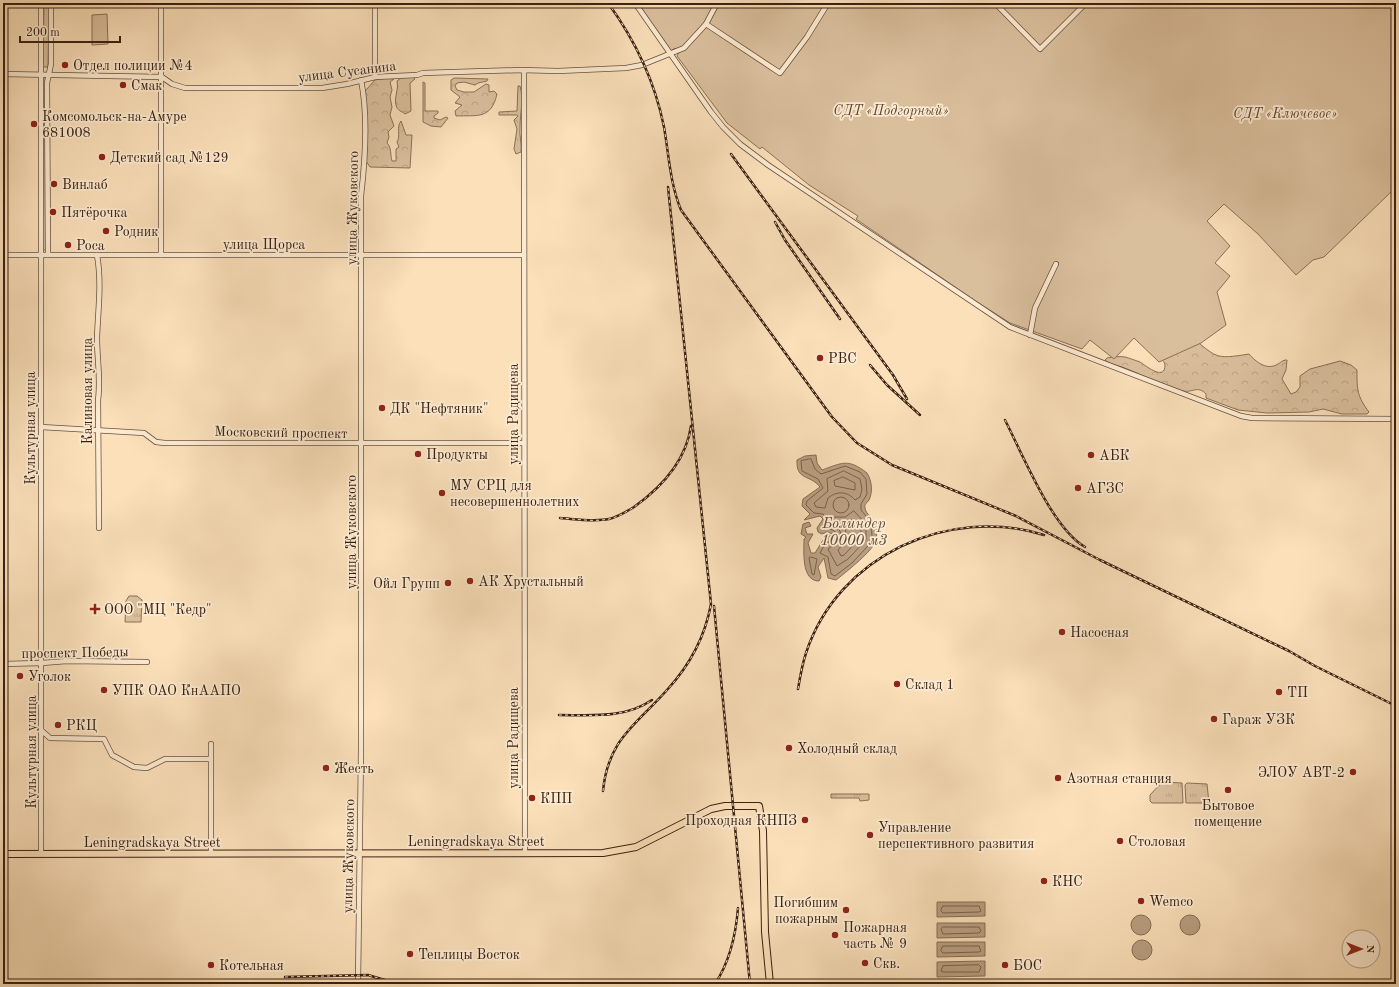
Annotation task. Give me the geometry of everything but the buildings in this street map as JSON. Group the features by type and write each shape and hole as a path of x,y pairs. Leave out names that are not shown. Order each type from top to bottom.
{"main road":[{"name":"Leningradskaya Street","path":"3,854 587,854 622,851 651,840 710,809 725,806 759,806 763,831 764,932 770,984"}],"street":[{"name":"Культурная улица","path":"41,3 41,854"},
{"path":"48,255 48,76 51,64 51,3"},
{"path":"161,3 161,255"},
{"path":"375,3 375,77"},
{"path":"635,3 723,127 740,144 791,181 1010,327 1030,336 1241,416 1252,418 1396,419"},
{"name":"улица Сусанина","path":"3,74 162,77 172,84 185,88 322,88 375,77 416,75 422,73 524,70 558,71 626,68 644,64 684,48 706,24 717,3"},
{"path":"706,24 780,73 807,37 828,3"},
{"path":"995,3 1040,48 1086,3"},
{"name":"улица Радищева","path":"524,70 525,853"},
{"name":"улица Жуковского","path":"358,984 362,444 361,196 364,127 363,92 361,80"},
{"name":"улица Щорса","path":"3,254 524,255"},
{"name":"Калиновая улица","path":"97,255 100,277 97,337 100,389 98,430 99,528"},
{"path":"1030,336 1035,308 1056,264"},
{"name":"Московский проспект","path":"41,427 144,433 156,442 165,443 524,443"},
{"name":"проспект Победы","path":"3,664 42,664 67,661 147,662"},
{"path":"42,731 50,738 104,739 112,755 134,767 147,768 165,759 211,759"},
{"path":"211,744 211,854"}],"green space":[{"path":"44,3 49,3 48,67 43,67"},
{"name":"СДТ «Ключевое»","path":"637,3 1396,3 1396,178 1393,190 1324,257 1313,260 1296,275 1258,234 1224,204 1207,221 1230,246 1215,263 1230,276 1217,292 1226,325 1201,343 1159,362 1134,338 1114,359 1090,340 1082,349 1010,323 856,219 858,216 809,185 762,147 760,149 727,123 677,56 679,52 675,48 671,51"},
{"path":"107,14 108,44 92,45 92,15"},
{"path":"43,77 46,78 46,250 43,250"},
{"path":"402,77 413,77 415,79 410,83 411,111 405,114 397,109 396,102 397,81"},
{"path":"384,78 394,79 390,82 392,90 390,97 392,107 390,115 394,126 388,132 389,137 387,143 389,145 392,161 396,161 396,149 399,147 397,142 401,121 406,135 412,135 410,168 370,167 366,161 365,91 375,80"},
{"path":"454,78 488,79 487,81 475,85 464,82 457,83 455,86 457,90 474,92 486,84 489,85 489,92 494,91 497,94 491,108 482,114 456,116 455,111 462,105 455,103 460,97 451,90 451,80"},
{"path":"423,82 425,83 425,111 438,111 434,118 440,120 446,117 448,118 441,127 431,126 423,122"},
{"path":"518,86 520,86 522,96 520,130 521,152 516,154 514,149 517,129 514,120 518,116 499,115 499,112 517,111"},
{"path":"1189,335 1216,355 1228,357 1249,354 1258,363 1270,367 1287,360 1286,370 1282,379 1291,394 1296,392 1300,387 1300,376 1310,369 1340,361 1351,365 1357,370 1358,392 1362,402 1369,412 1367,414 1342,414 1323,409 1309,412 1267,413 1238,410 1206,398 1206,394 1203,391 1186,391 1167,387 1130,370 1111,364 1105,360 1111,357 1125,357 1140,362 1154,371 1162,372 1165,364 1160,358"},
{"path":"129,596 137,596 142,600 141,622 125,622 126,601"},
{"path":"1162,782 1182,783 1183,803 1152,803 1150,801 1150,795"},
{"path":"1187,783 1207,784 1209,803 1186,803 1185,785"},
{"path":"831,794 869,794 869,800 860,801 859,798 831,798"}],"water":[{"name":"Болиндер 10000 м3","path":"816,455 817,463 822,470 845,463 855,465 867,473 871,483 870,497 865,507 867,513 874,521 876,526 875,542 863,558 836,580 828,578 824,558 818,567 821,577 819,581 813,580 806,571 804,539 806,537 801,534 803,524 809,522 811,526 805,528 807,534 813,534 808,543 811,553 815,553 823,540 833,534 827,532 822,534 818,532 817,528 823,519 820,516 804,520 810,514 802,506 803,499 820,487 812,480 801,474 797,467 797,460 805,456"},
{"path":"937,902 985,902 985,916 937,917"},
{"path":"1141,915 1148,918 1151,925 1148,932 1141,935 1134,932 1131,925 1134,918"},
{"path":"1190,915 1197,918 1200,925 1197,932 1190,935 1183,932 1180,925 1183,918"},
{"path":"937,923 985,923 985,937 937,938"},
{"path":"1142,940 1149,943 1152,950 1149,957 1142,960 1135,957 1132,950 1135,943"},
{"path":"937,942 985,942 985,956 937,957"},
{"path":"985,961 985,976 937,977 937,962"}],"railway":[{"path":"608,3 627,32 643,62 655,94 664,127 674,190 681,210 832,417 857,443 892,465 1016,516 1100,560 1289,651 1315,666 1396,706"},
{"path":"731,154 893,375 907,399"},
{"path":"603,791 606,773 617,745 625,734 683,671 701,639 711,604 668,187"},
{"path":"775,222 785,240 840,319"},
{"path":"870,365 887,385 920,415"},
{"path":"1005,420 1039,490 1050,508 1073,538 1085,547"},
{"path":"560,518 603,520 619,516 634,507 654,491 671,472 684,451 691,426"},
{"path":"798,689 806,653 821,619 843,589 870,565 901,546 935,534 971,527 1008,527 1044,535"},
{"path":"714,606 750,984"},
{"path":"559,715 607,715 630,710 652,700"},
{"path":"715,984 725,966 728,957 736,928 738,908"},
{"path":"285,977 368,975 398,984"}],"place":[{"name":"Отдел полиции №4","path":"65,65"},
{"name":"Смак","path":"123,85"},
{"name":"Комсомольск-на-Амуре 681008","path":"34,124"},
{"name":"Детский сад №129","path":"102,157"},
{"name":"Винлаб","path":"54,184"},
{"name":"Пятёрочка","path":"53,212"},
{"name":"Родник","path":"106,231"},
{"name":"Роса","path":"68,245"},
{"name":"РВС","path":"820,358"},
{"name":"ДК \"Нефтяник\"","path":"382,408"},
{"name":"Продукты","path":"418,454"},
{"name":"АБК","path":"1091,455"},
{"name":"АГЗС","path":"1078,488"},
{"name":"МУ СРЦ для несовершеннолетних","path":"442,493"},
{"name":"АК Хрустальный","path":"470,581"},
{"name":"Ойл Групп","path":"448,583"},
{"name":"ООО \"МЦ \"Кедр\"","path":"95,609"},
{"name":"Насосная","path":"1062,632"},
{"name":"Уголок","path":"20,676"},
{"name":"Склад 1","path":"897,684"},
{"name":"УПК ОАО КнААПО","path":"104,690"},
{"name":"ТП","path":"1279,692"},
{"name":"Гараж УЗК","path":"1214,719"},
{"name":"РКЦ","path":"58,725"},
{"name":"Холодный склад","path":"789,748"},
{"name":"Жесть","path":"326,768"},
{"name":"ЭЛОУ АВТ-2","path":"1353,772"},
{"name":"Азотная станция","path":"1058,778"},
{"name":"Бытовое помещение","path":"1228,790"},
{"name":"КПП","path":"532,798"},
{"name":"Проходная КНПЗ","path":"805,820"},
{"name":"Управление перспективного развития","path":"870,835"},
{"name":"Столовая","path":"1120,841"},
{"name":"КНС","path":"1044,881"},
{"name":"Wemco","path":"1141,901"},
{"name":"Погибшим пожарным","path":"846,910"},
{"name":"Пожарная часть № 9","path":"835,935"},
{"name":"Теплицы Восток","path":"410,954"},
{"name":"Скв.","path":"865,963"},
{"name":"Котельная","path":"211,965"},
{"name":"БОС","path":"1005,965"}],"park label":[{"name":"СДТ «Подгорный»","path":"891,110"}]}
